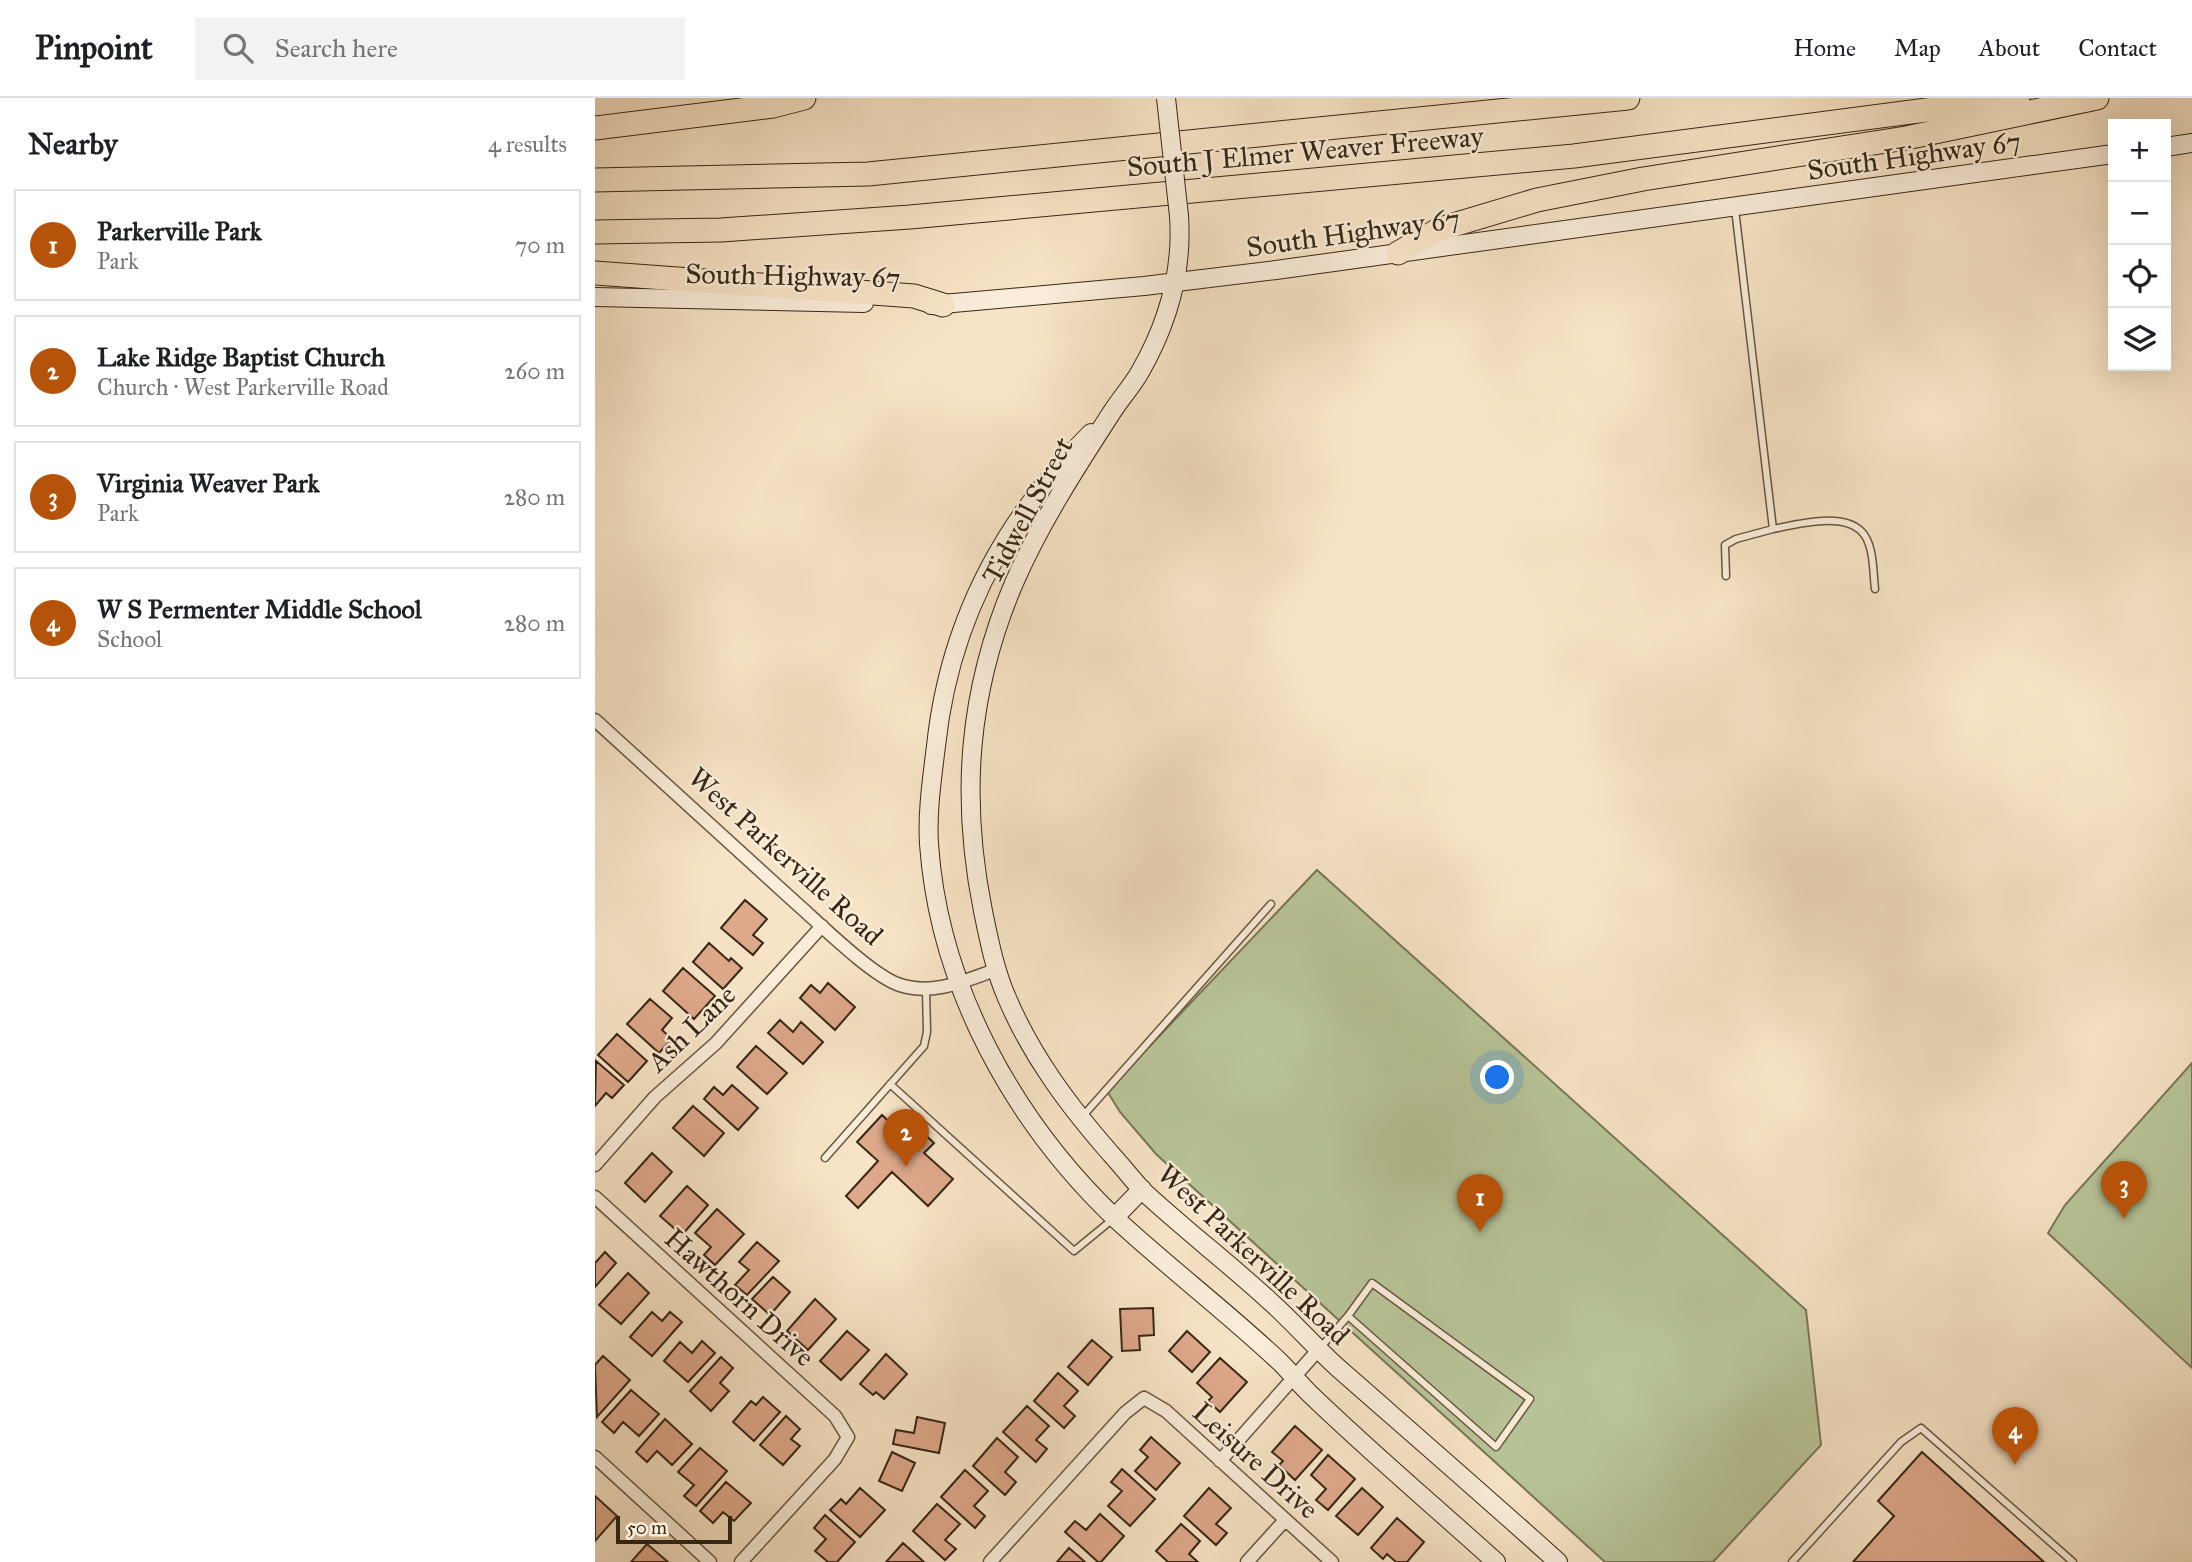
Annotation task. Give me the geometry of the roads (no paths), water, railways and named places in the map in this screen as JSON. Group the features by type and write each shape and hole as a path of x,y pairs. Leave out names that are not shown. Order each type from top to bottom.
{"highway":[{"path":"595,128 773,106 804,98"},
{"name":"South J Elmer Weaver Freeway","path":"595,180 867,174 1628,98"},
{"name":"South J Elmer Weaver Freeway","path":"595,232 721,230 910,217 1574,156 2018,98"},
{"path":"1398,253 1440,229 1537,200 1643,179 1906,138 2097,98"},
{"path":"595,273 914,296 943,305"}],"main road":[{"name":"Tidwell Street","path":"997,969 974,869 970,810 971,739 997,627 1035,538 1113,410 1139,374 1164,327 1176,281 1181,245 1166,98"},
{"path":"2171,146 2192,144"},
{"name":"South Highway 67","path":"595,297 943,305 1176,281 1398,253 2108,155"},
{"name":"Tidwell Street","path":"960,982 936,899 929,843 930,799 938,722 948,676 978,589 1019,515 1042,486 1113,410"},
{"name":"West Parkerville Road","path":"997,969 1004,993 1042,1067 1080,1118 1142,1189 1258,1290 1319,1349 1558,1562"},
{"path":"960,982 991,1055 1015,1097 1076,1178 1115,1217 1279,1362 1496,1562"},
{"path":"1115,1217 1142,1189"}],"street":[{"name":"West Parkerville Road","path":"595,720 822,926 876,971 899,985 940,989 997,969"},
{"name":"Ash Lane","path":"595,1165 655,1097 716,1043 822,926"},
{"name":"Hawthorn Drive","path":"595,1197 835,1416 848,1437 835,1459 741,1562"},
{"path":"1220,1461 1319,1349"},
{"name":"Leisure Drive","path":"990,1562 1125,1413 1144,1398 1166,1411 1332,1562"},
{"path":"595,1457 710,1562"},
{"path":"1247,1562 1285,1520"}],"lane":[{"path":"1735,207 1773,529"},
{"path":"1726,576 1725,545 1736,539 1773,529 1845,521 1857,527 1866,537 1871,552 1875,589"},
{"path":"1080,1118 1271,904"},
{"path":"825,1158 924,1046 927,1032 926,989"},
{"path":"890,1084 1074,1251 1115,1217"},
{"path":"1319,1349 1372,1283 1530,1399 1496,1447 1348,1316"},
{"path":"1792,1562 1901,1442 1921,1428 2073,1562"}],"place":[{"name":"Lake Ridge Baptist Church","path":"906,1167"},
{"name":"Virginia Weaver Park","path":"2124,1219"},
{"name":"Parkerville Park","path":"1480,1232"},
{"name":"W S Permenter Middle School","path":"2015,1465"}]}
